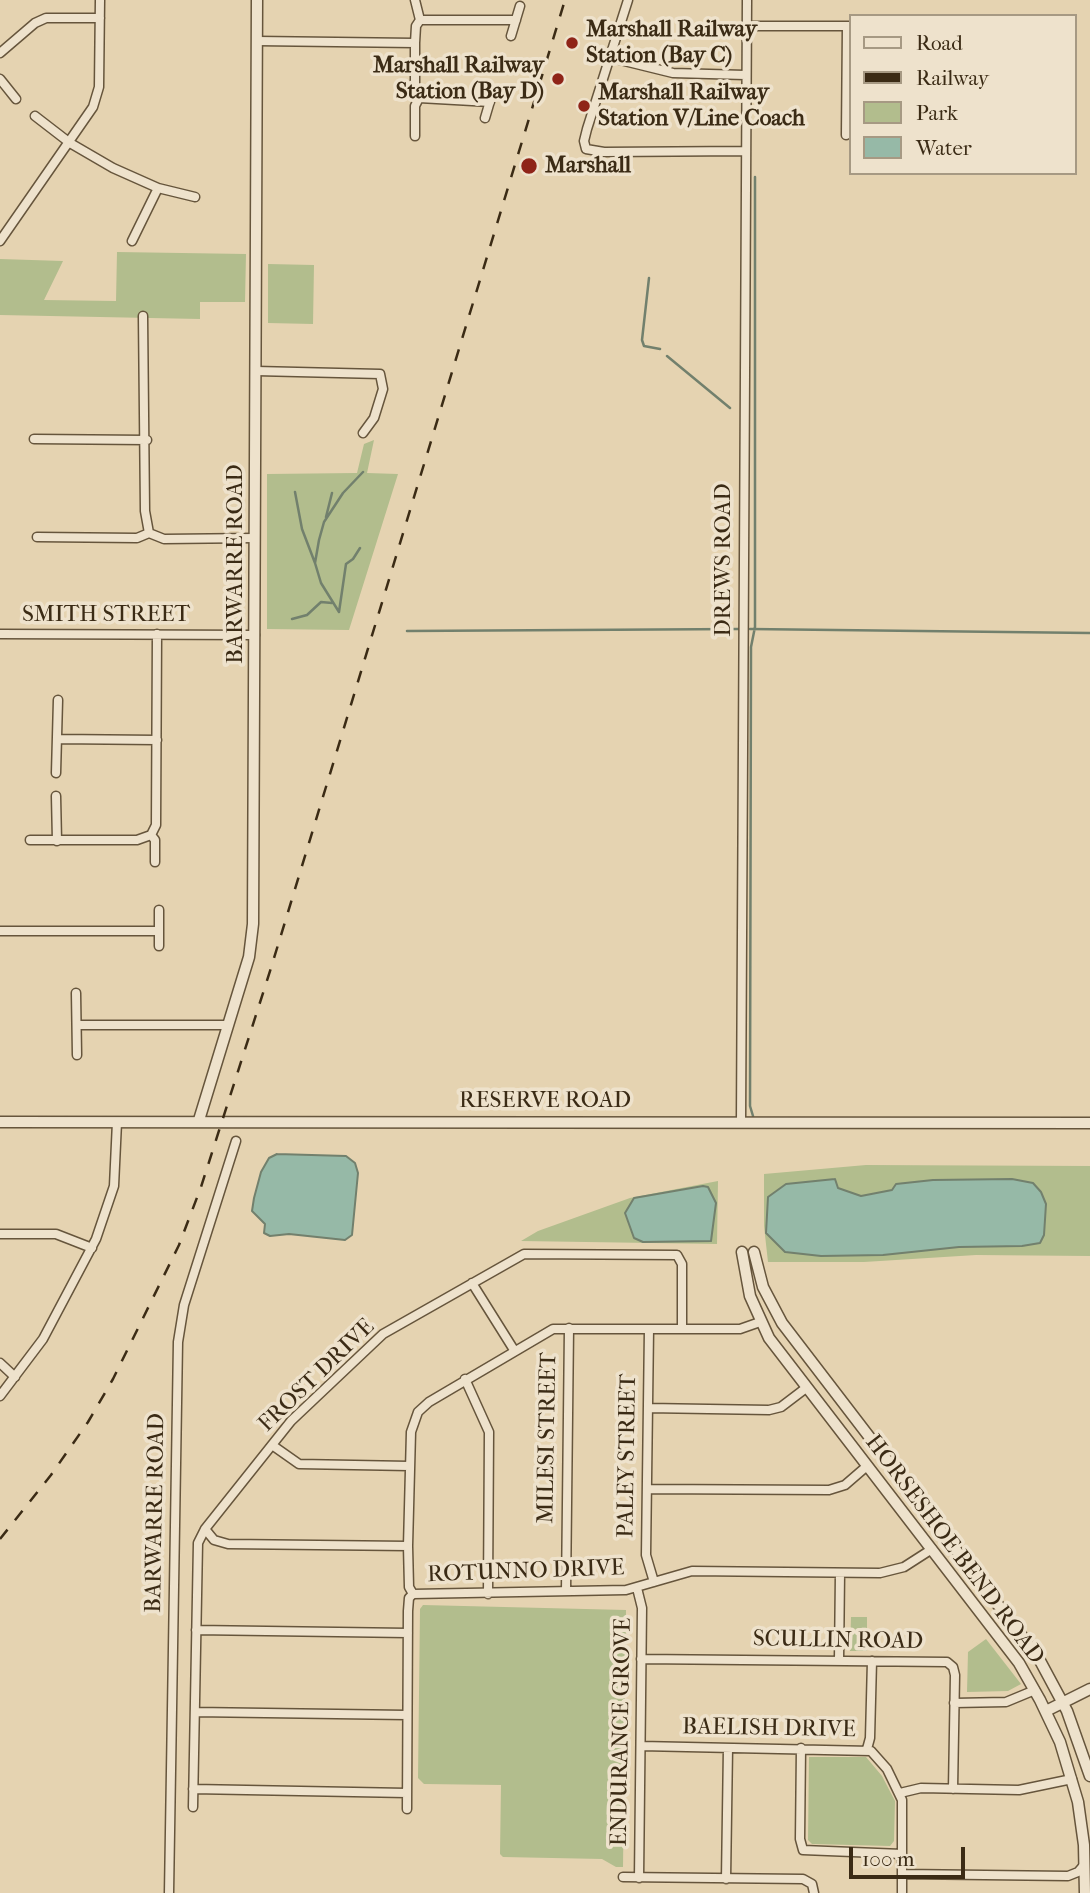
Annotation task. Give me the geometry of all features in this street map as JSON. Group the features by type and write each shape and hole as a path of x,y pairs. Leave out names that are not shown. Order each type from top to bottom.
{"street":[{"path":"0,241 4,228 70,143 96,98 100,0"},
{"name":"BARWARRE ROAD","path":"199,1120 249,957 253,924 257,0"},
{"path":"415,0 420,20 416,26 415,43 415,90 419,98"},
{"path":"628,0 612,58 586,132 586,149 604,152 746,151"},
{"name":"DREWS ROAD","path":"741,1121 747,0"},
{"path":"510,36 520,6"},
{"path":"0,53 35,23 46,18 100,18"},
{"path":"420,20 516,20"},
{"path":"747,26 848,26"},
{"path":"257,41 415,43"},
{"path":"612,58 673,73 745,75"},
{"path":"846,135 848,62"},
{"path":"0,79 16,99"},
{"path":"485,118 493,91"},
{"path":"419,98 490,102"},
{"path":"415,136 415,106 419,98"},
{"path":"35,116 70,143 113,168 158,188 195,197"},
{"path":"132,241 158,188"},
{"path":"143,316 147,440 145,511 149,533"},
{"path":"256,371 380,374 383,389 375,415 363,433"},
{"path":"34,439 147,440"},
{"path":"37,537 137,538 149,533 164,539 255,538"},
{"name":"SMITH STREET","path":"0,634 255,635"},
{"path":"30,840 137,840 151,835 156,825 157,635"},
{"path":"56,773 58,700"},
{"path":"57,739 156,740"},
{"path":"56,796 57,841"},
{"path":"151,835 155,840 155,862"},
{"path":"159,910 159,946"},
{"path":"0,931 159,931"},
{"path":"76,993 77,1055"},
{"path":"77,1025 228,1025"},
{"name":"RESERVE ROAD","path":"0,1122 199,1120 1090,1123"},
{"path":"0,1396 43,1339 92,1248 114,1186 117,1122"},
{"name":"BARWARRE ROAD","path":"169,1893 178,1342 184,1305 236,1141"},
{"path":"0,1234 56,1234 92,1248"},
{"name":"HORSESHOE BEND ROAD","path":"742,1252 748,1288 760,1322 806,1388 932,1549 1018,1663 1035,1690 1072,1779 1081,1820 1085,1890"},
{"name":"HORSESHOE BEND ROAD","path":"754,1252 761,1280 776,1314 1026,1640 1063,1702 1090,1775"},
{"name":"FROST DRIVE","path":"193,1807 198,1544 205,1529 291,1421 377,1339 529,1253 675,1254 682,1264 682,1329"},
{"path":"472,1283 514,1350"},
{"path":"413,1594 409,1587 409,1466 411,1432 418,1412 465,1379 549,1331 569,1328 740,1329 776,1314"},
{"name":"MILESI STREET","path":"566,1591 569,1328"},
{"name":"PALEY STREET","path":"649,1329 646,1559 654,1582"},
{"path":"0,1363 15,1377"},
{"path":"648,1408 773,1409 784,1405 822,1377"},
{"path":"465,1379 489,1432 488,1594"},
{"path":"272,1445 299,1464 409,1466"},
{"path":"647,1489 833,1490 867,1466"},
{"path":"205,1529 214,1540 228,1544 408,1546"},
{"path":"932,1549 947,1537"},
{"name":"ROTUNNO DRIVE","path":"407,1809 408,1633 409,1598 413,1594 637,1588 692,1571 889,1572 904,1567 932,1549"},
{"path":"839,1660 840,1573"},
{"name":"ENDURANCE GROVE","path":"637,1588 642,1608 639,1878"},
{"path":"196,1630 408,1633"},
{"name":"SCULLIN ROAD","path":"641,1659 948,1663 954,1671 953,1789"},
{"path":"867,1749 870,1738 872,1661"},
{"path":"1046,1711 1090,1689"},
{"path":"954,1703 1006,1702 1035,1690"},
{"path":"195,1712 407,1715"},
{"name":"BAELISH DRIVE","path":"641,1746 867,1749 887,1769 900,1793 903,1807 902,1893"},
{"path":"726,1879 728,1748"},
{"path":"802,1748 800,1839 803,1850 902,1854"},
{"path":"900,1793 918,1788 1019,1790 1090,1775"},
{"path":"192,1789 407,1793"},
{"path":"1068,1876 1079,1872 1085,1863"},
{"path":"902,1874 1068,1876 1080,1880 1085,1890"},
{"path":"623,1877 806,1880 812,1884 814,1893"}],"green space":[{"path":"117,252 246,254 245,302 200,302 200,319 0,315 0,259 63,261 44,300 116,301"},
{"path":"268,264 314,265 313,324 268,323"},
{"path":"374,440 367,473 398,474 349,630 267,629 267,474 357,473 364,444"},
{"path":"866,1165 1090,1166 1090,1256 976,1255 864,1262 768,1262 764,1226 764,1174"},
{"path":"718,1181 717,1244 521,1241 538,1231 630,1198"},
{"path":"423,1605 626,1610 623,1867 616,1867 602,1859 503,1857 500,1854 501,1785 424,1784 418,1778 420,1609"},
{"path":"851,1617 867,1617 867,1651 850,1651"},
{"path":"986,1639 1021,1684 1008,1691 967,1692 968,1652"},
{"path":"809,1757 866,1757 882,1776 895,1801 894,1841 890,1846 812,1844 808,1840"}],"water":[{"path":"277,1154 346,1156 355,1163 358,1173 352,1235 345,1240 289,1234 270,1236 264,1233 265,1224 252,1211 254,1198 261,1172 269,1158"},
{"path":"835,1179 838,1188 861,1196 892,1190 896,1184 933,1180 1012,1179 1033,1183 1046,1204 1044,1235 1040,1243 1022,1246 959,1247 883,1255 821,1256 785,1252 766,1233 768,1197 786,1184"},
{"path":"708,1187 716,1203 711,1241 643,1242 634,1238 625,1213 634,1198"}],"waterway":[{"path":"753,1116 750,1106 751,647 755,627 755,177"},
{"path":"649,278 642,340 644,346 660,349"},
{"path":"667,356 730,408"},
{"path":"339,612 321,583 315,563 324,522 343,493 363,472"},
{"path":"295,492 302,529 315,563"},
{"path":"326,517 332,493"},
{"path":"339,612 346,564 360,548"},
{"path":"292,619 307,615 321,602 332,603"},
{"path":"407,631 739,629"},
{"path":"750,629 1090,633"}],"railway":[{"path":"0,1539 51,1475 88,1422 113,1379 179,1245 201,1187 271,968 565,0"}],"place":[{"name":"Marshall Railway Station (Bay C)","path":"572,43"},
{"name":"Marshall Railway Station (Bay D)","path":"558,79"},
{"name":"Marshall Railway Station V/Line Coach","path":"584,106"},
{"name":"Marshall","path":"529,166"}]}
